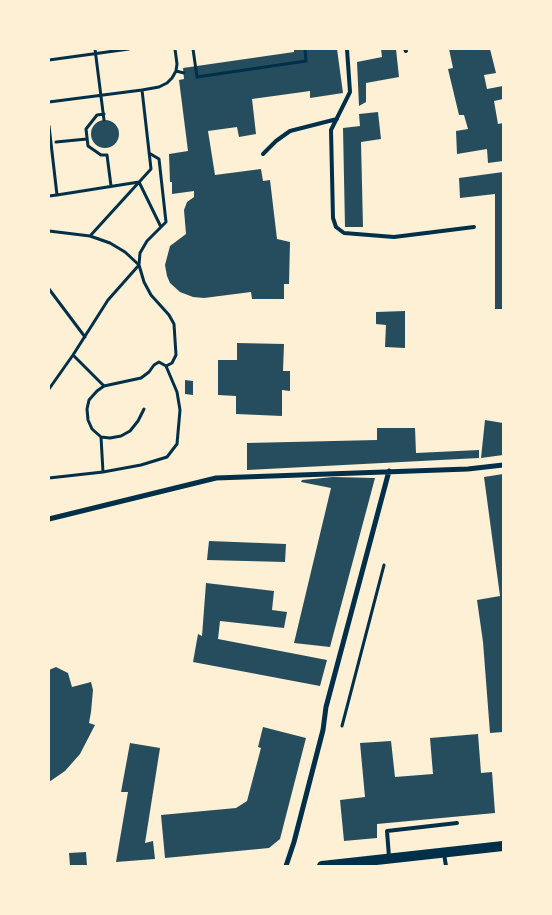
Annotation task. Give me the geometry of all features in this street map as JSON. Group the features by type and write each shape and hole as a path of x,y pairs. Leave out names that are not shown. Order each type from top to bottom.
{"main road":[{"path":"322,866 503,846"}],"street":[{"path":"49,519 216,478 468,469 503,465"},
{"path":"286,866 299,823 323,730 326,707 389,471"}],"lane":[{"path":"347,49 350,92 331,130 333,218 336,227 344,233 394,237 474,227"},
{"path":"263,154 290,131 337,119"},
{"path":"389,859 387,831 457,823"},
{"path":"444,852 446,866"}],"path":[{"path":"49,60 95,51 129,49"},
{"path":"49,102 158,87 166,83 176,71 175,49"},
{"path":"193,49 197,77 306,61 304,49"},
{"path":"95,51 104,120"},
{"path":"176,71 184,73"},
{"path":"90,236 151,169 142,90"},
{"path":"104,114 97,115 86,128 88,146 100,155 107,155 110,186"},
{"path":"49,126 56,195"},
{"path":"56,142 87,138"},
{"path":"49,389 74,355 108,300 138,265 140,253 147,241 166,222 159,159 149,153"},
{"path":"49,196 139,182"},
{"path":"139,182 161,227"},
{"path":"49,232 90,236 110,243 125,252 138,265 151,295 169,315 174,324 176,355 172,363 166,366"},
{"path":"49,289 85,337"},
{"path":"74,355 104,386"},
{"path":"49,478 103,472 141,465 167,457 177,444 180,410 178,392 166,366 159,362 140,378 104,386 97,391 89,400 87,409 88,420 92,429 101,437 121,436 130,431 144,409"},
{"path":"101,437 103,472"},
{"path":"342,726 384,565"}],"building":[{"path":"294,49 337,49 343,93 310,98 310,91 252,99 256,134 239,137 237,127 208,131 215,175 261,169 263,181 270,180 277,239 290,242 289,284 284,284 284,299 252,299 251,292 204,298 193,297 180,292 170,283 165,265 170,246 186,234 184,210 187,202 194,197 194,191 172,194 172,182 170,182 169,154 188,151 179,80 184,79 183,68 294,52"},
{"path":"381,49 396,49 399,77 366,83 366,102 359,106 357,62 382,57"},
{"path":"449,49 490,49 496,73 484,75 487,89 503,86 503,99 494,101 498,124 503,123 503,161 488,163 487,149 457,154 456,131 468,129 464,115 459,115 448,69 453,68"},
{"path":"378,112 381,139 361,142 363,227 345,227 343,128 360,126 359,114"},
{"path":"105,120 115,124 119,134 115,144 105,148 95,144 91,134 95,124"},
{"path":"503,172 503,309 495,309 495,194 460,198 459,178"},
{"path":"405,311 405,348 385,347 386,325 376,324 376,312"},
{"path":"237,343 284,344 283,371 290,371 290,391 282,390 282,416 236,414 236,396 218,395 218,360 237,360"},
{"path":"185,380 193,381 193,395 185,394"},
{"path":"485,420 503,423 503,455 481,458"},
{"path":"377,428 415,428 416,453 479,450 479,458 247,470 247,443 377,440"},
{"path":"503,474 503,732 490,733 483,642 477,600 500,596 484,477"},
{"path":"333,477 375,478 330,647 294,643 331,488 301,482 302,480"},
{"path":"209,541 286,544 285,562 207,560"},
{"path":"206,583 274,591 272,610 287,612 284,628 220,621 218,639 327,660 320,686 193,662 198,634 202,636"},
{"path":"56,667 68,673 72,687 91,682 93,690 89,723 95,725 80,754 65,771 49,782 49,670"},
{"path":"263,727 306,738 280,839 269,848 165,858 161,815 236,808 247,801 261,748 258,747"},
{"path":"478,734 481,773 492,772 495,813 377,824 377,838 344,841 340,800 365,797 360,743 391,741 395,777 433,774 430,738"},
{"path":"130,743 160,748 145,843 153,841 155,859 116,862 128,792 121,792"},
{"path":"86,852 87,866 70,866 69,853"}]}
